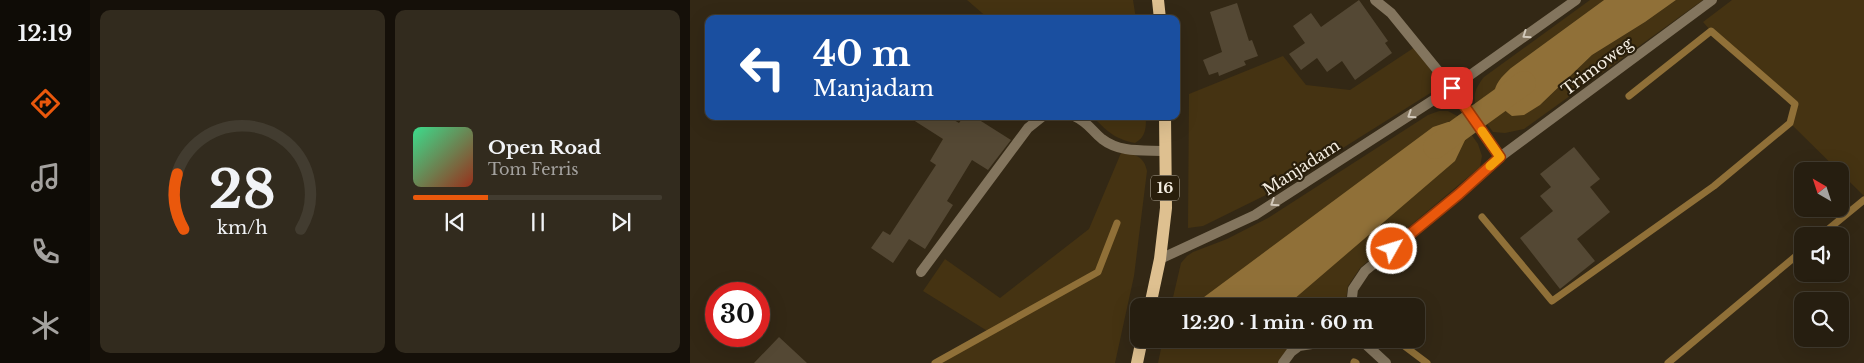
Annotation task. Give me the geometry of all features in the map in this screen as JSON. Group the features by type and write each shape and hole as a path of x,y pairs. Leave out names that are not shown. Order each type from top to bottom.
{"main road":[{"path":"1158,0 1160,15"},
{"name":"16","path":"1152,298 1160,259 1166,208 1165,120"},
{"path":"1137,363 1140,348"}],"street":[{"path":"1376,0 1391,14 1452,88 1500,157"},
{"name":"Manjadam","path":"1160,259 1255,215 1452,88 1564,4 1576,0"},
{"name":"Trimoweg","path":"1352,298 1353,289 1365,271 1459,194 1500,157 1712,0"},
{"path":"921,272 1028,128 1038,120"},
{"path":"1083,120 1103,140 1124,150 1164,150"},
{"path":"1282,363 1290,352 1296,348"},
{"path":"1370,348 1386,363"}],"shaded area":[{"path":"967,0 1133,0 1135,15 984,15"},
{"path":"1590,0 1604,0 1511,68 1540,105 1592,55 1676,0 1703,0 1524,129 1505,133 1493,132 1476,105 1475,92 1478,85 1484,77"},
{"path":"1604,0 1676,0 1592,55 1540,105 1524,115 1512,116 1504,110 1495,98 1495,92 1496,86 1504,74"},
{"path":"1732,0 1864,0 1864,196 1849,181 1849,162 1830,162 1790,123 1795,104 1703,22"},
{"path":"1415,47 1441,78 1432,92 1276,190 1203,226 1188,228 1189,94 1283,56 1306,85 1350,90"},
{"path":"1439,111 1448,111 1459,117 1478,144 1482,156 1480,167 1360,268 1348,286 1346,298 1173,298 1181,263 1187,256 1227,239 1268,218 1428,115"},
{"path":"1096,120 1146,120 1145,132 1139,141 1135,143 1121,139"},
{"path":"1448,122 1458,122 1467,136 1455,161 1295,298 1203,298 1433,127"},
{"path":"1121,153 1131,154 1141,159 1147,171 1134,276 1115,363 935,363 989,332 923,291 945,259 1000,298 1089,229"},
{"path":"1161,348 1289,348 1278,363 1158,363"}],"building":[{"path":"1359,0 1388,41 1385,43 1392,53 1355,80 1342,61 1327,72 1317,58 1301,70 1289,54 1305,43 1293,26 1311,13 1321,27"},
{"path":"1237,3 1249,41 1252,40 1258,56 1244,61 1246,65 1219,76 1218,72 1209,75 1203,60 1222,52 1210,12"},
{"path":"913,120 954,120 959,123 961,120 979,120 1011,140 988,170 972,160 947,201 953,205 925,249 909,239 893,263 871,248 883,231 890,235 936,165 930,161 943,139"},
{"path":"1574,147 1600,179 1590,187 1610,212 1577,239 1595,261 1560,289 1520,238 1553,211 1540,196 1551,187 1540,174"},
{"path":"779,337 807,363 754,363"}],"waterway":[{"path":"1482,217 1552,301 1714,186 1790,123 1795,104 1711,31 1629,96"},
{"path":"1435,147 1524,83"},
{"path":"1831,227 1864,200"},
{"path":"935,363 1098,272 1117,223"},
{"path":"1668,363 1794,258"},
{"path":"1407,348 1427,363"}],"slow traffic":[{"path":"1482,131 1500,157 1490,166"}],"route":[{"path":"1392,249 1459,194 1500,157 1452,88"}]}
